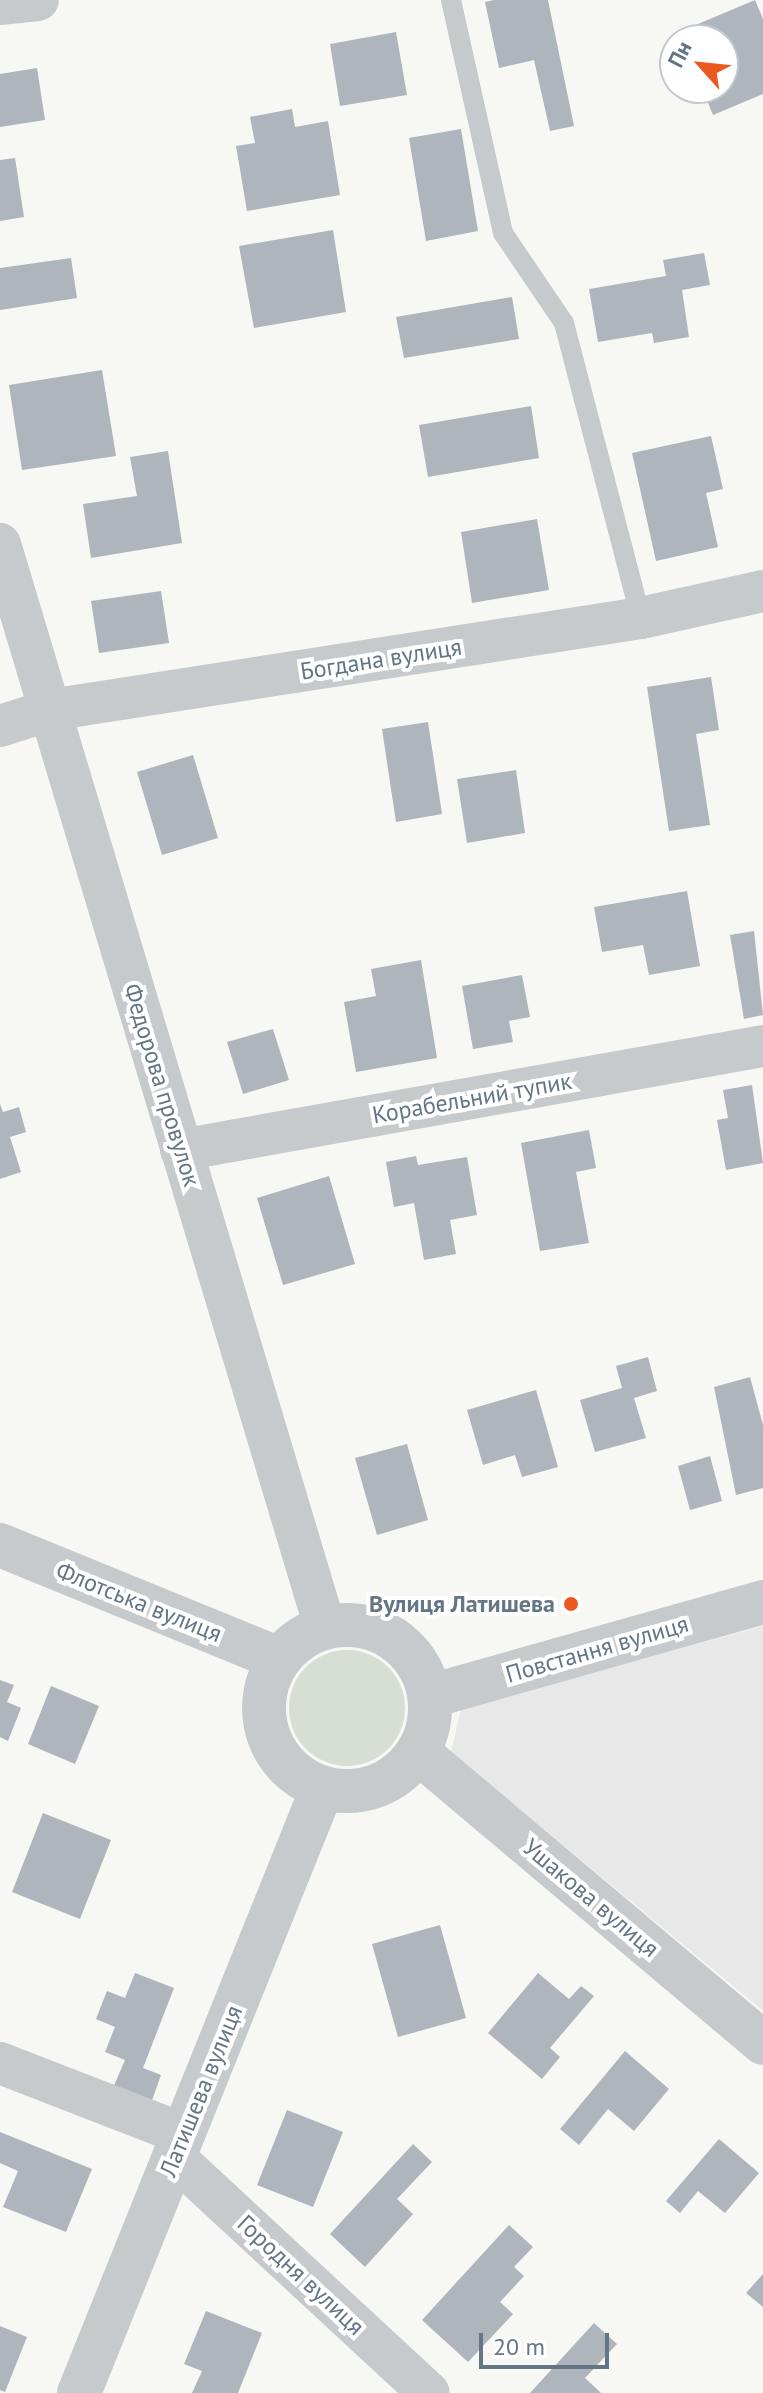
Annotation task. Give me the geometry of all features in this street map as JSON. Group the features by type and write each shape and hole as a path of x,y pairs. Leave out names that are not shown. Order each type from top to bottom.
{"street":[{"path":"0,4 38,0"},
{"name":"Федорова провулок","path":"0,544 325,1627"},
{"name":"Богдана вулиця","path":"0,726 50,710 641,618 763,591"},
{"name":"Корабельний тупик","path":"181,1150 763,1046"},
{"name":"Флотська вулиця","path":"0,1545 279,1659"},
{"name":"Повстання вулиця","path":"431,1696 763,1602"},
{"path":"360,1625 394,1637 419,1663 431,1696 419,1753 393,1779 359,1792 322,1789 295,1774 274,1749 264,1720 266,1688 279,1659 325,1627 360,1625"},
{"name":"Ушакова вулиця","path":"419,1753 763,2043"},
{"name":"Латишева вулиця","path":"79,2393 322,1789"},
{"path":"0,2063 179,2146"},
{"name":"Городня вулиця","path":"179,2146 429,2393"}],"lane":[{"path":"451,0 503,233 564,323 641,618"}],"shaded area":[{"path":"763,1626 763,2011 451,1752 461,1709"},
{"path":"347,1650 369,1654 388,1667 401,1686 405,1708 401,1730 388,1749 369,1762 347,1766 325,1762 306,1749 293,1730 289,1708 293,1686 306,1667 325,1654"}],"building":[{"path":"548,0 574,126 550,131 534,60 499,68 485,2"},
{"path":"755,0 763,19 763,94 713,115 709,104 739,104 739,24 698,24"},
{"path":"396,32 407,95 340,106 330,44"},
{"path":"37,68 45,120 0,127 0,74"},
{"path":"292,109 295,127 328,121 340,195 247,211 236,146 255,143 250,117"},
{"path":"461,129 478,231 426,241 409,138"},
{"path":"15,158 24,217 0,221 0,160"},
{"path":"333,230 346,312 254,328 239,246"},
{"path":"704,253 710,285 682,290 689,337 654,343 652,333 598,342 589,289 666,276 663,260"},
{"path":"71,258 77,298 0,310 0,268"},
{"path":"512,297 519,339 404,358 396,317"},
{"path":"102,370 116,456 22,470 9,385"},
{"path":"531,406 539,458 428,477 419,425"},
{"path":"711,436 723,489 706,493 718,547 656,561 632,453"},
{"path":"168,451 182,543 91,558 83,504 137,496 130,457"},
{"path":"537,519 549,590 472,603 461,532"},
{"path":"161,591 169,643 99,653 91,601"},
{"path":"711,677 719,730 696,734 710,825 669,831 647,687"},
{"path":"428,722 442,814 396,822 382,729"},
{"path":"193,755 218,838 162,855 137,772"},
{"path":"516,770 525,833 467,843 457,779"},
{"path":"687,891 700,966 649,975 643,945 602,952 594,907"},
{"path":"754,931 763,1015 744,1019 730,935"},
{"path":"421,960 437,1058 356,1072 344,1002 376,996 371,969"},
{"path":"522,975 530,1017 509,1021 513,1042 473,1049 462,986"},
{"path":"273,1029 289,1080 243,1094 227,1042"},
{"path":"752,1085 763,1163 726,1170 717,1120 728,1118 723,1090"},
{"path":"0,1104 3,1112 19,1107 26,1132 10,1137 21,1172 0,1179"},
{"path":"589,1130 596,1168 576,1172 589,1243 540,1251 521,1143"},
{"path":"416,1156 418,1165 467,1157 477,1215 450,1220 456,1254 424,1260 414,1203 394,1207 386,1162"},
{"path":"329,1176 355,1264 283,1285 257,1198"},
{"path":"648,1357 657,1391 634,1398 646,1438 595,1452 580,1400 622,1388 616,1366"},
{"path":"750,1377 763,1425 763,1488 736,1495 714,1387"},
{"path":"536,1390 558,1467 522,1477 515,1455 483,1465 467,1410"},
{"path":"407,1444 428,1520 377,1535 355,1458"},
{"path":"710,1456 722,1501 690,1510 678,1466"},
{"path":"0,1680 14,1685 7,1702 21,1708 8,1741 0,1737"},
{"path":"51,1686 99,1706 75,1764 28,1744"},
{"path":"43,1813 111,1840 80,1919 12,1892"},
{"path":"440,1925 466,2018 398,2037 372,1944"},
{"path":"135,1973 174,1988 143,2068 161,2075 151,2103 113,2088 125,2060 105,2052 115,2027 96,2019 107,1991 125,1998"},
{"path":"538,1973 569,1999 581,1986 594,1996 550,2048 560,2057 542,2079 488,2033"},
{"path":"625,2051 669,2089 634,2131 608,2109 579,2145 560,2129"},
{"path":"287,2110 343,2132 313,2207 257,2185"},
{"path":"0,2132 92,2169 66,2232 3,2207 18,2171 0,2163"},
{"path":"719,2139 759,2173 725,2213 698,2191 680,2213 666,2201"},
{"path":"413,2144 432,2162 397,2199 413,2214 365,2267 330,2234"},
{"path":"509,2225 533,2247 514,2267 524,2276 500,2302 513,2314 468,2362 422,2320"},
{"path":"763,2274 763,2307 746,2293"},
{"path":"206,2311 262,2333 238,2393 192,2393 202,2371 184,2364"},
{"path":"594,2323 617,2344 585,2378 601,2393 530,2393"},
{"path":"0,2326 27,2337 5,2392 0,2390"}],"place":[{"name":"Вулиця Латишева","path":"571,1604"}]}
